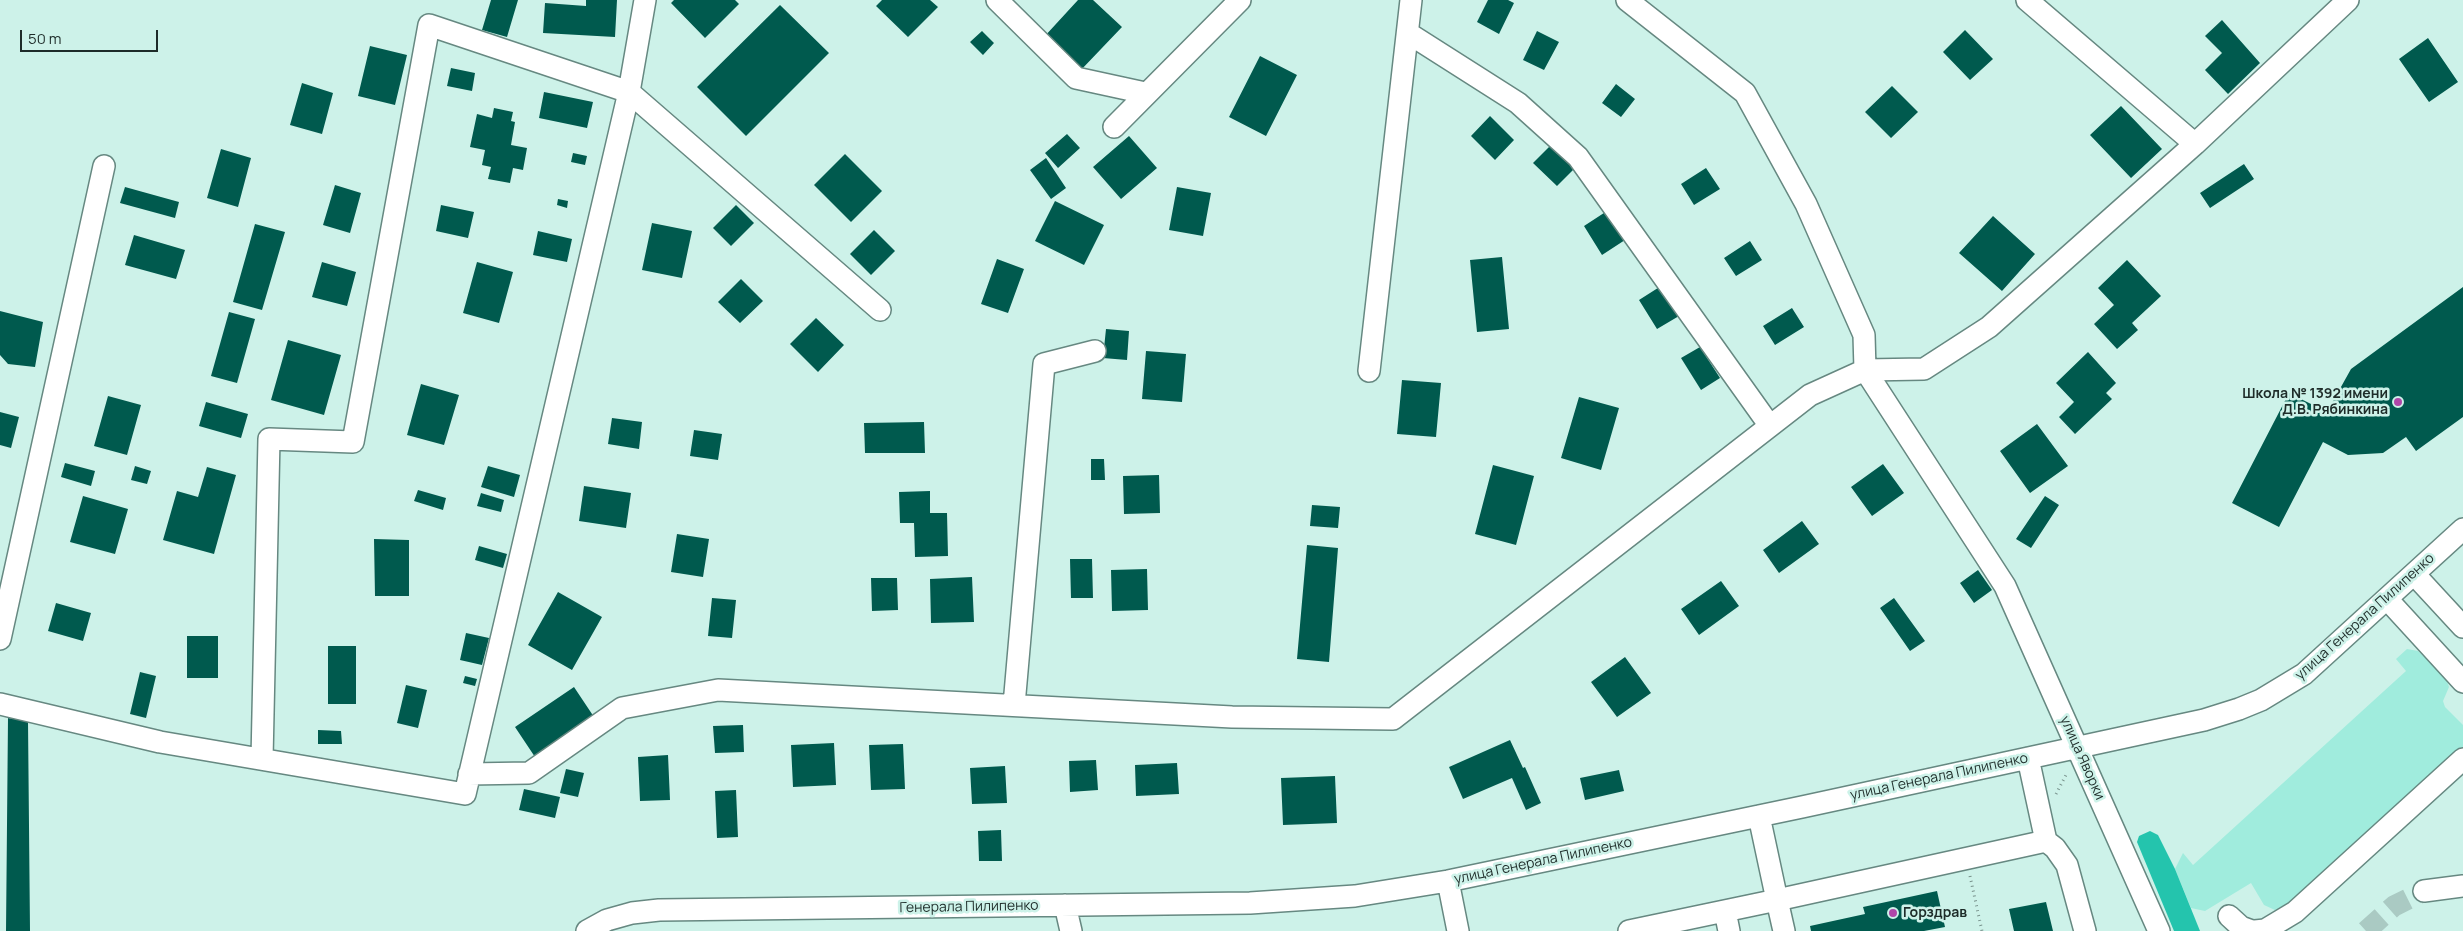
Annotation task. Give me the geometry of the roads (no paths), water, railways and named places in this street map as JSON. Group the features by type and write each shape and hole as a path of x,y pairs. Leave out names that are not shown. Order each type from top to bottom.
{"street":[{"path":"0,704 160,742 465,794 629,92 645,0"},
{"path":"997,0 1076,78 1145,93"},
{"path":"1114,127 1145,93 1240,0"},
{"path":"1369,371 1411,0"},
{"path":"1626,0 1745,93 1806,204 1864,335 1866,370"},
{"path":"2027,0 2195,144"},
{"path":"469,774 529,773 622,708 718,690 1232,716 1393,719 1810,395 1866,370 1924,369 1989,327 2195,144 2348,0"},
{"path":"262,759 269,439 353,442 429,24 629,92 880,310"},
{"path":"1408,33 1518,103 1578,156 1770,426"},
{"path":"0,639 104,166"},
{"path":"1014,705 1044,364 1095,351"},
{"name":"улица Яворки","path":"1866,370 2005,586 2159,931"},
{"name":"улица Генерала Пилипенко","path":"1355,896 1448,882 2204,720 2260,700 2304,674 2463,529"},
{"path":"2414,574 2463,627"},
{"path":"2387,599 2463,682"},
{"path":"2028,758 2046,842 2055,848 2067,865 2085,931"},
{"path":"2229,916 2241,927 2254,931 2265,930 2295,912 2463,759"},
{"path":"1759,816 1784,931"},
{"path":"1629,931 1727,921 1777,900 2046,842"},
{"path":"1448,882 1458,931"},
{"path":"2424,891 2463,886"},
{"name":"Генерала Пилипенко","path":"587,931 607,920 632,913 659,910 1250,903 1355,896"},
{"path":"1066,905 1071,931"}],"tunnel":[{"path":"2366,931 2394,906 2424,891"}],"place":[{"name":"Школа № 1392 имени Д.В. Рябинкина","path":"2398,402"},
{"name":"Горздрав","path":"1893,913"}]}
